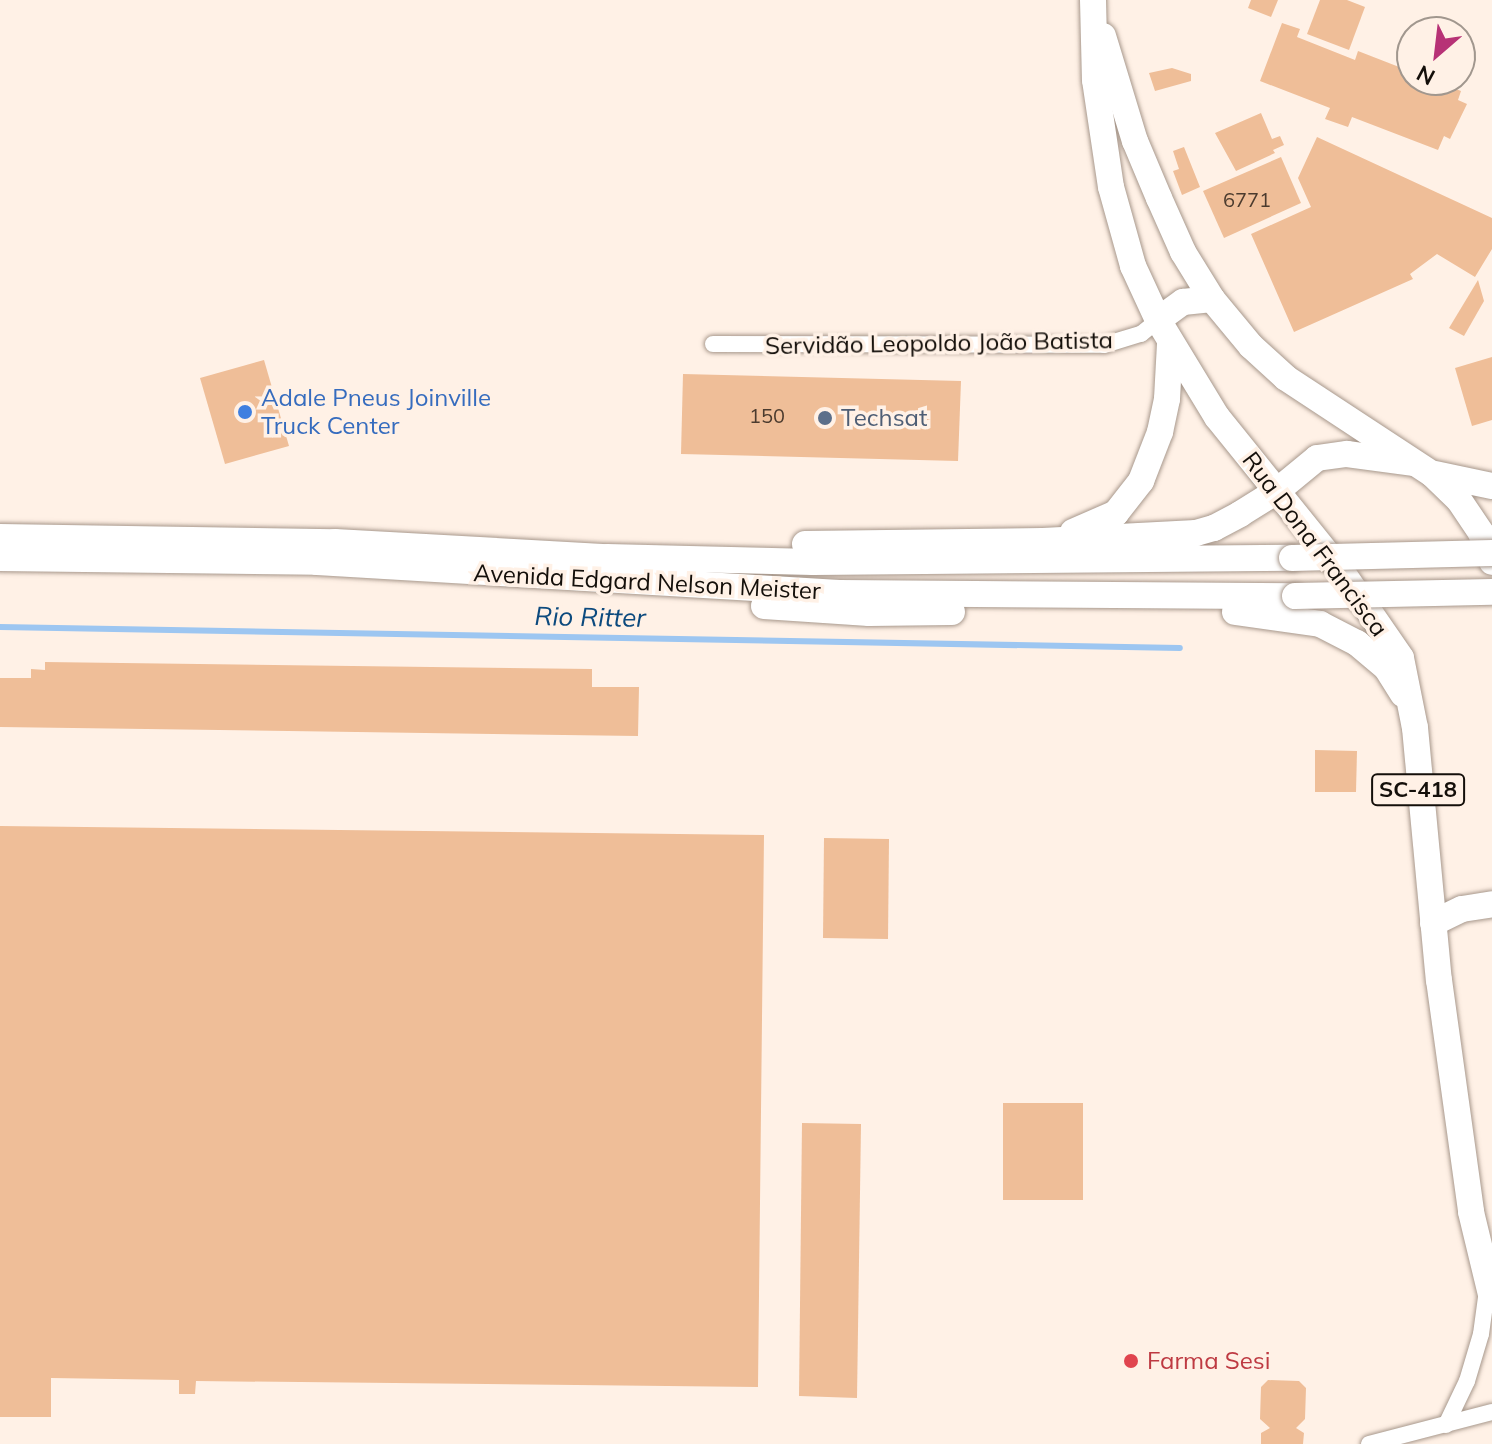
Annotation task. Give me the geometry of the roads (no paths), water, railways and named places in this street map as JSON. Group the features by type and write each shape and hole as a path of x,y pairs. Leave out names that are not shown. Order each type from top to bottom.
{"main road":[{"name":"Rua Dona Francisca","path":"1093,3 1141,155 1183,252 1212,299 1251,346 1286,378 1423,468 1459,500 1481,533 1492,562"},
{"name":"Rua Dona Francisca","path":"1093,3 1095,80 1111,187 1133,266 1164,332 1217,417 1342,572 1401,658 1411,706 1433,923 1471,1212 1491,1291"},
{"path":"1043,541 1089,528 1116,513 1141,481 1160,432 1167,399 1164,332 1183,302 1212,299"},
{"path":"451,548 1043,541 1196,533 1214,528 1277,491 1317,458 1347,454 1423,468 1492,486"},
{"name":"Avenida Edgard Nelson Meister","path":"0,537 335,542 813,562 1492,553"},
{"name":"Avenida Edgard Nelson Meister","path":"0,558 317,562 839,593 1295,596 1492,592"},
{"path":"590,580 772,608 820,611 1166,610 1275,615 1320,624 1357,643 1386,667 1411,706"},
{"path":"1433,923 1462,909 1492,904"}],"street":[{"name":"Servidão Leopoldo João Batista","path":"713,344 1104,345 1141,334 1164,332"},
{"path":"1446,1425 1474,1358 1491,1291"},
{"path":"1369,1444 1492,1412"}],"waterway":[{"name":"Rio Ritter","path":"0,627 1180,648"}],"place":[{"name":"Adale Pneus Joinville Truck Center","path":"245,412"},
{"name":"Techsat","path":"825,418"},
{"name":"Farma Sesi","path":"1131,1361"}]}
